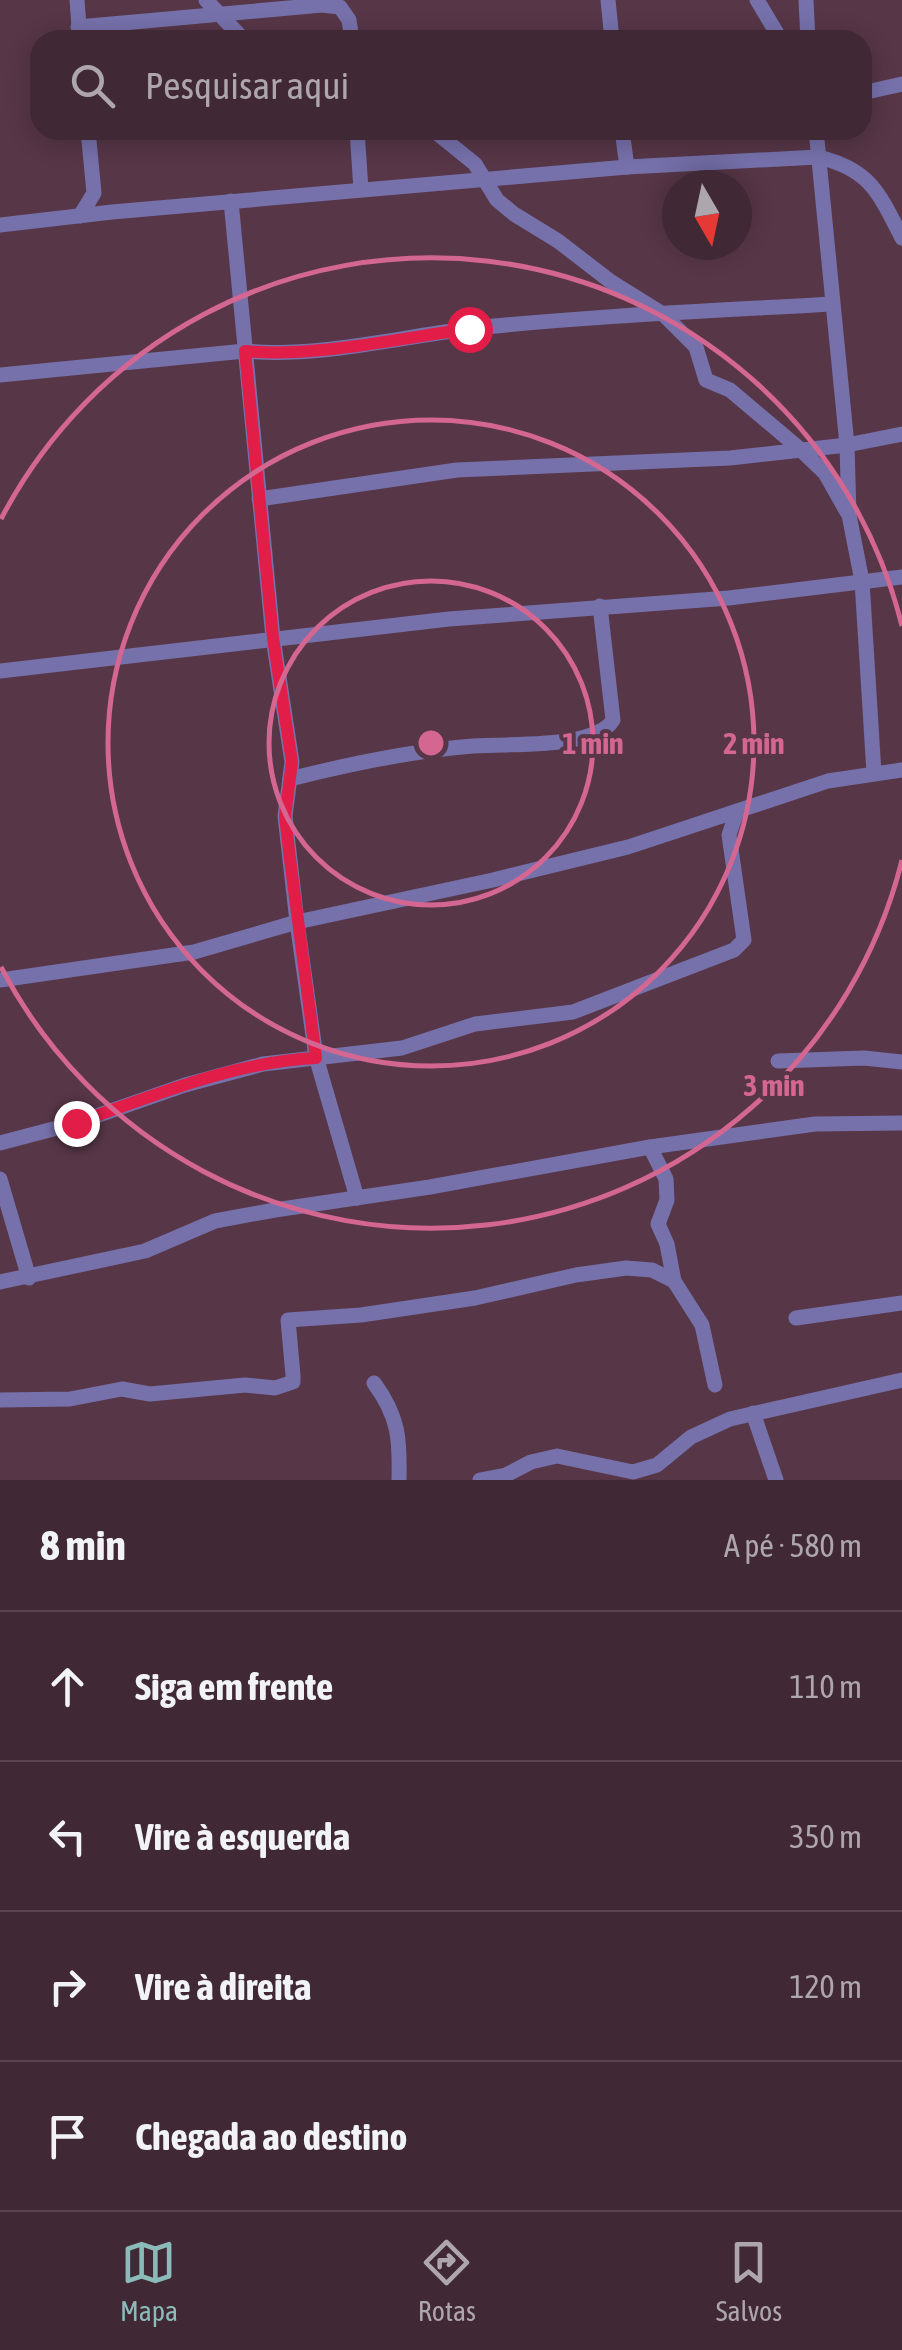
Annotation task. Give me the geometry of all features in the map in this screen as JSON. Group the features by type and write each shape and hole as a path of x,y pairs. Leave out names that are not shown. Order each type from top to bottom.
{"street":[{"path":"76,0 79,30"},
{"path":"206,0 234,30"},
{"path":"608,0 611,30"},
{"path":"757,0 775,30"},
{"path":"806,0 808,30"},
{"path":"101,30 322,5 340,7 350,30"},
{"path":"872,91 902,84"},
{"path":"80,216 94,193 89,140"},
{"path":"358,140 360,190"},
{"path":"445,140 475,164 482,180 514,214 663,314 696,346 706,380 730,390 800,450 824,473 849,515"},
{"path":"623,140 626,167"},
{"path":"817,140 847,445 849,515 862,582 874,773"},
{"path":"0,225 626,167 818,157 847,164 877,188 902,238"},
{"path":"94,193 112,212"},
{"path":"230,201 273,638 292,762 285,816 297,922 316,1058 357,1198"},
{"path":"0,376 245,351 305,351 469,329 832,304"},
{"path":"259,499 457,470 580,466 800,450 902,434"},
{"path":"0,671 273,638 600,606 728,598 902,577"},
{"path":"290,779 357,762 472,746 574,740 605,730 613,720 600,606"},
{"path":"0,980 194,952 297,922 628,848 828,781 902,770"},
{"path":"0,1143 264,1064 402,1048 475,1024 573,1012 734,950 744,940 729,835 736,811"},
{"path":"778,1062 850,1058 902,1062"},
{"path":"0,1282 144,1251 215,1222 650,1147 815,1124 902,1123"},
{"path":"650,1147 666,1179 667,1200 658,1224 667,1244 674,1282 702,1325 715,1385"},
{"path":"0,1179 29,1278"},
{"path":"0,1400 70,1398 122,1389 150,1394 245,1385 286,1386 293,1375 288,1320 361,1316 626,1268 652,1270 674,1282"},
{"path":"796,1318 902,1303"},
{"path":"480,1480 506,1476 532,1462 558,1456 633,1472 658,1465 691,1437 730,1419 902,1380"},
{"path":"374,1383 391,1407 396,1424 400,1441 399,1480"},
{"path":"753,1413 776,1480"}],"route":[{"path":"76,1123 185,1085 264,1064 316,1058 285,816 292,762 273,638 245,351 305,351 469,329"}]}
